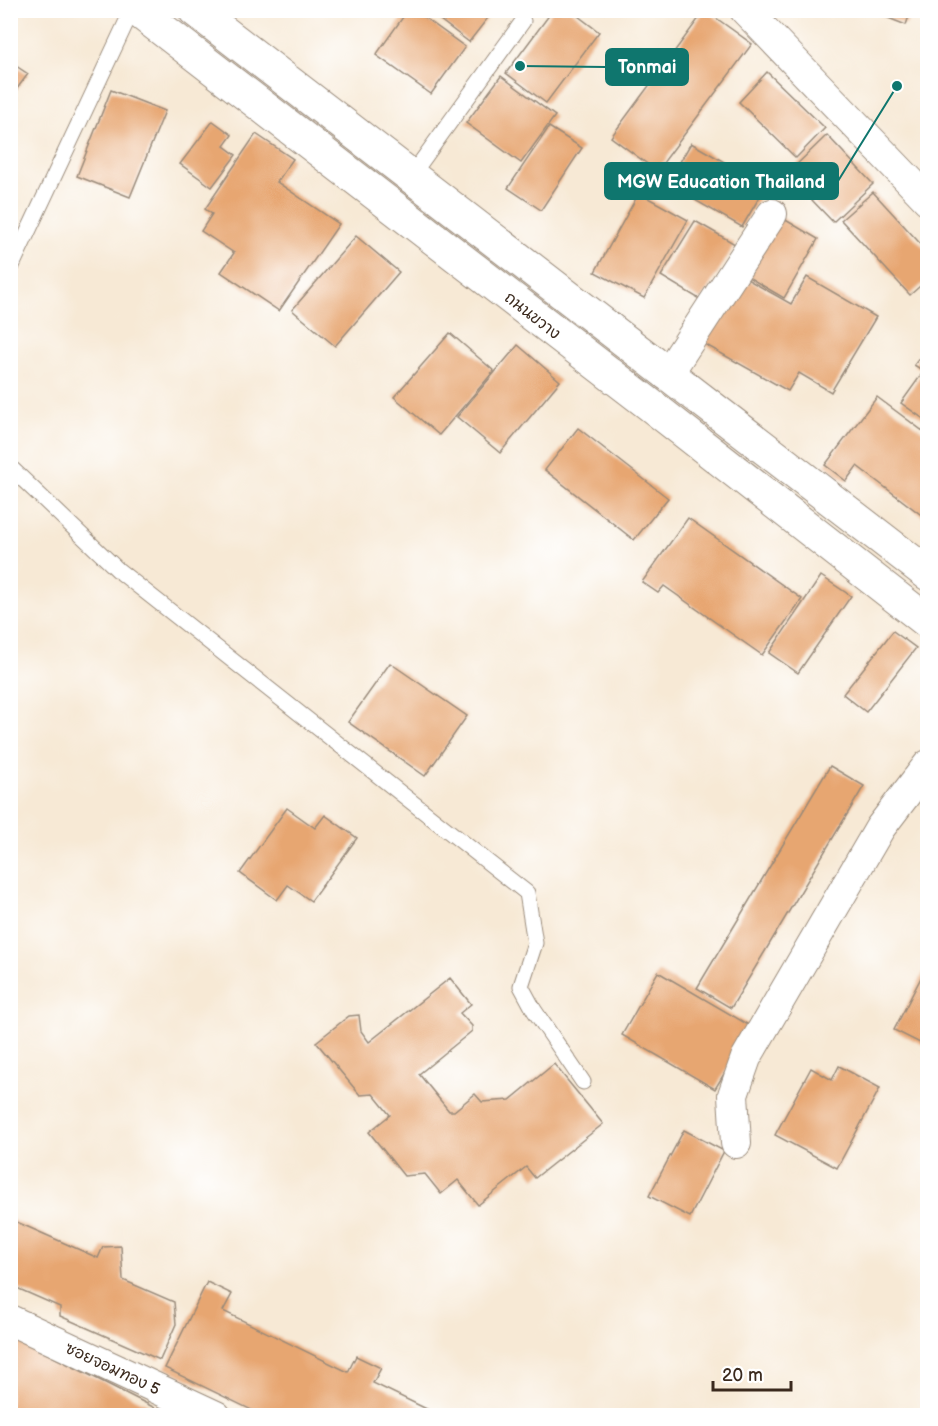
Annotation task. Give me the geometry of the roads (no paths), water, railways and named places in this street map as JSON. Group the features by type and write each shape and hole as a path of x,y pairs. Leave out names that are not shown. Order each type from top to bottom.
{"main road":[{"name":"ถนนขวาง","path":"137,10 915,612"},
{"path":"195,10 927,575 915,612"}],"street":[{"path":"745,10 927,200"},
{"path":"667,375 772,214"},
{"path":"736,1143 733,1095 746,1058 880,828 927,765"},
{"name":"ซอยจอมทอง 5","path":"10,1320 216,1416"}],"lane":[{"path":"10,270 132,10"},
{"path":"411,176 523,21"},
{"path":"10,467 118,570 527,893 535,943 521,986 534,1010 583,1082"}],"place":[{"name":"Tonmai","path":"520,66"},
{"name":"MGW Education Thailand","path":"897,86"}]}
